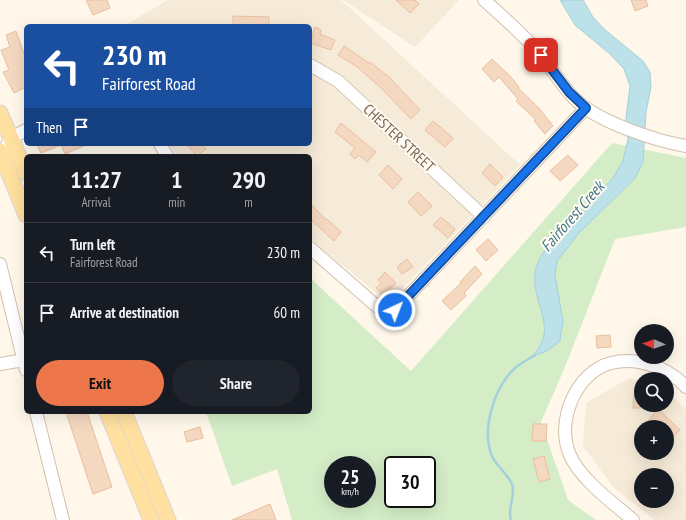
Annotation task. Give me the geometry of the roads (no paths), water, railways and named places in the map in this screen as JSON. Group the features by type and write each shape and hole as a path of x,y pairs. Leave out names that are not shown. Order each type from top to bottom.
{"main road":[{"path":"0,113 24,168"},
{"path":"0,153 5,173 24,211"},
{"path":"108,414 151,520"},
{"path":"125,414 168,520"},
{"path":"137,484 151,478"}],"street":[{"path":"484,0 531,43 569,92 586,108 622,126 648,136 686,146"},
{"name":"CHESTER STREET","path":"312,66 338,81 484,217"},
{"path":"312,250 381,310 389,312 395,310 586,108"},
{"path":"0,153 11,138 24,131"},
{"path":"0,264 24,361"},
{"path":"633,520 610,500 574,463 566,443 565,422 569,404 592,373 601,367 621,361 659,368 674,376 686,387"},
{"path":"0,364 24,365"},
{"path":"36,414 63,520"}],"water":[{"path":"560,0 583,0 593,17 604,29 643,61 650,72 651,87 646,112 643,162 635,178 579,233 557,261 555,275 563,321 560,341 547,351 533,356 544,335 543,316 535,285 535,274 538,262 544,251 613,178 623,161 628,139 626,118 630,86 624,69 610,54 575,25"}],"waterway":[{"name":"Fairforest Creek","path":"511,520 510,511 513,488 512,484 492,456 489,446 489,422 492,409 501,386 517,366 535,355"}]}
